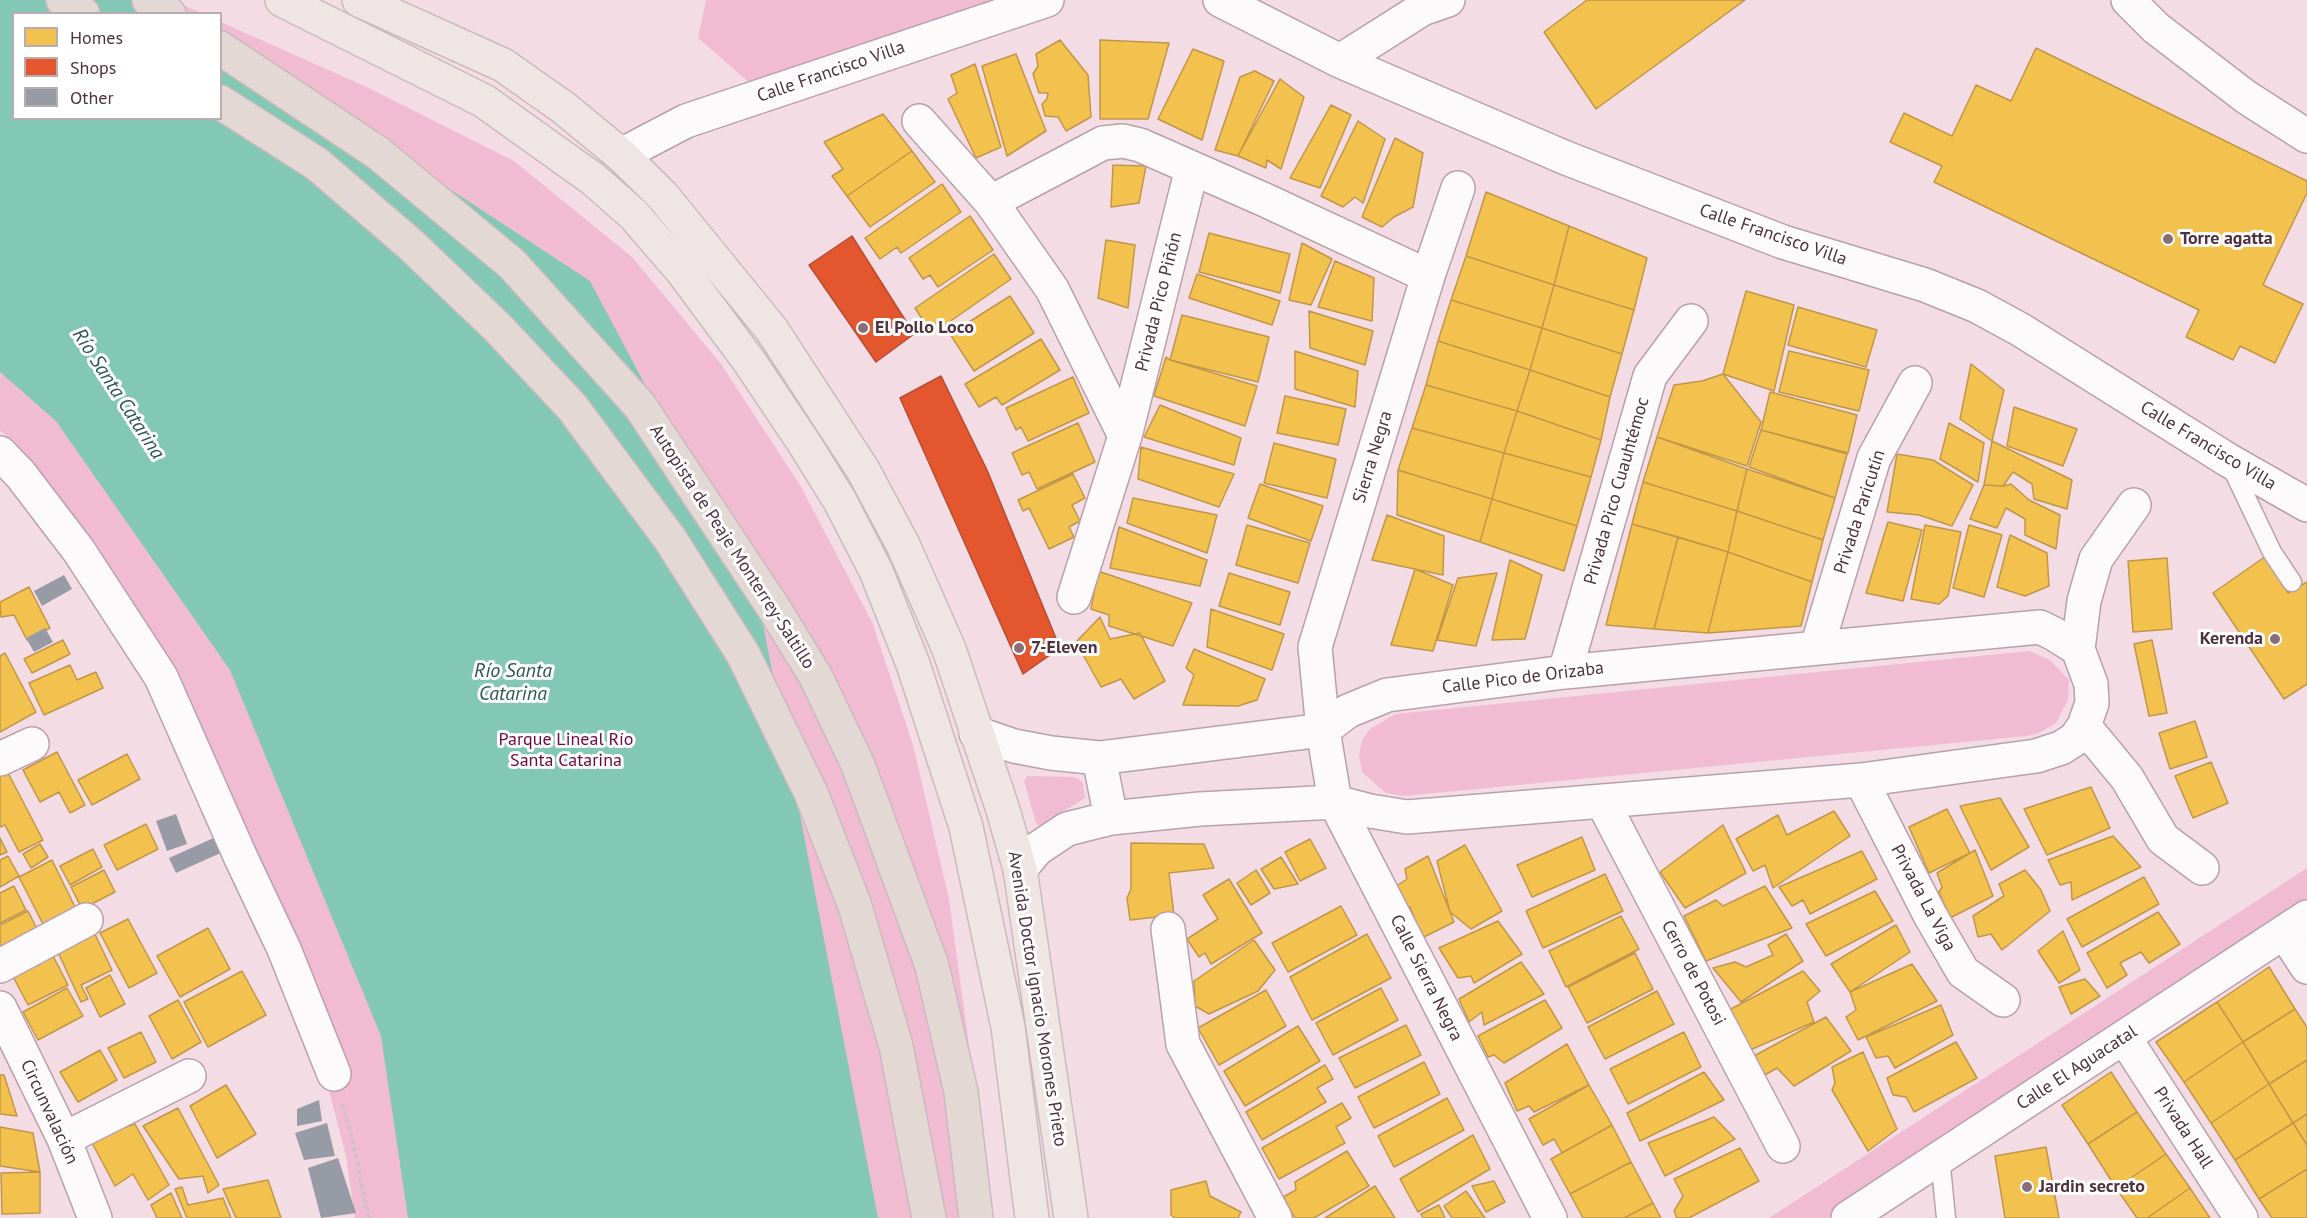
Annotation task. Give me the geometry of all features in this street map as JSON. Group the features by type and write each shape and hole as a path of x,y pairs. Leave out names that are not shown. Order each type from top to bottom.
{"highway":[{"path":"63,0 80,12"},
{"path":"149,0 166,12"},
{"name":"Autopista de Peaje Monterrey-Saltillo","path":"222,49 378,153 512,264 640,406 775,610 816,677 858,765 932,966 961,1092 976,1218"},
{"path":"222,103 317,164 410,244 520,352 572,407 656,520 744,654 811,793 855,906 896,1046 929,1218"}],"main road":[{"name":"Avenida Doctor Ignacio Morones Prieto","path":"282,0 484,101 593,179 626,207 683,272 749,361 816,462 840,501 876,571 913,664 966,827 1008,1027 1032,1218"},
{"name":"Avenida Doctor Ignacio Morones Prieto","path":"359,0 503,65 564,108 621,155 662,195 772,330 863,470 903,545 950,649 1020,869 1071,1218"}],"street":[{"name":"Calle Francisco Villa","path":"621,155 686,121 1047,0"},
{"name":"Calle Francisco Villa","path":"1220,0 1340,61 1566,158 1783,243 1925,285 1977,306 2021,330 2228,460 2307,505"},
{"path":"1340,61 1422,9 1448,0"},
{"path":"2128,0 2156,28 2246,97 2307,136"},
{"path":"919,121 991,202 1052,289 1125,436"},
{"path":"991,202 1103,143 1123,141 1192,168 1428,276"},
{"name":"Privada Pico Piñón","path":"1074,597 1125,436 1192,168"},
{"name":"Sierra Negra","path":"1323,730 1315,647 1428,276 1458,188"},
{"name":"Privada Pico Cuauhtémoc","path":"1565,672 1650,376 1691,321"},
{"name":"Privada Paricutín","path":"1816,647 1874,458 1915,383"},
{"path":"0,453 21,475 79,551 161,677 284,949 334,1074"},
{"path":"1020,869 1037,849 1067,829 1111,818 1200,808 1335,802 1407,817 1861,780 2036,756 2068,744 2075,739 2084,726 2092,703 2091,684 2078,649 2084,601 2096,559 2134,505"},
{"name":"Calle Pico de Orizaba","path":"1323,730 1348,711 1387,695 1565,672 2040,627 2078,649"},
{"path":"2084,726 2127,778 2163,839 2202,868"},
{"path":"976,733 1014,746 1050,753 1099,758 1323,730"},
{"name":"Calle Sierra Negra","path":"1323,730 1335,802 1550,1218"},
{"path":"0,759 32,744"},
{"path":"1099,758 1111,818"},
{"name":"Privada La Viga","path":"1861,780 1930,915 1963,972 2003,1000"},
{"name":"Cerro de Potosi","path":"1602,801 1784,1146"},
{"path":"0,966 86,920"},
{"path":"2296,925 2307,967"},
{"name":"Calle El Aguacatal","path":"1848,1218 2296,925"},
{"path":"1168,929 1183,1044 1275,1218"},
{"name":"Circunvalación","path":"0,1008 64,1139 95,1218"},
{"name":"Privada Hall","path":"2124,1037 2241,1218"},
{"path":"64,1139 189,1076"}],"lane":[{"path":"2228,460 2272,552 2292,582"},
{"path":"1940,1157 1946,1218"}],"path":[{"path":"334,1074 351,1134 369,1218"}],"green space":[{"name":"Río Santa Catarina","path":"0,0 172,0 199,12 12,12 12,120 222,120 222,22 371,89 514,161 632,257 721,364 800,485 872,622 913,745 949,899 968,1038 986,1218 355,1218 346,1156 327,1083 297,993 60,501 15,442 0,431"},
{"path":"706,0 1008,0 751,84 698,38"},
{"path":"2029,651 2050,660 2069,680 2068,700 2056,723 2039,733 2027,736 1404,796 1386,793 1362,772 1359,755 1362,740 1370,729 1395,714"},
{"path":"1027,776 1079,779 1083,784 1085,798 1042,825 1038,825 1024,781"},
{"path":"2307,868 2307,907 1828,1218 1769,1218"}],"water":[{"name":"Río Santa Catarina","path":"0,0 162,0 180,12 12,12 12,120 222,120 222,40 590,281 758,598 878,1218 408,1218 381,1036 230,670 56,421 0,372"}],"building: Homes":[{"path":"1587,0 1745,0 1596,109 1544,32"},
{"path":"1060,40 1088,75 1091,117 1066,131 1058,117 1045,116 1042,104 1047,99 1048,93 1039,93 1033,74 1038,66 1036,54"},
{"path":"1100,40 1169,43 1148,119 1100,119"},
{"name":"Torre agatta","path":"2036,48 2307,181 2307,193 2263,285 2303,304 2275,363 2240,346 2233,360 2186,337 2199,310 1934,182 1942,166 1890,142 1904,113 1952,136 1976,85 2011,101"},
{"path":"1193,49 1224,61 1202,140 1158,119"},
{"path":"1016,54 1046,131 1007,156 982,66"},
{"path":"975,64 1001,147 976,158 948,99 957,93 951,75"},
{"path":"1255,71 1274,81 1238,156 1215,150 1240,77"},
{"path":"1280,79 1304,97 1281,169 1267,160 1266,168 1238,156"},
{"path":"1331,105 1351,115 1320,188 1290,178"},
{"path":"883,114 912,151 847,196 832,176 843,169 824,142"},
{"path":"1358,121 1385,139 1363,203 1355,197 1343,207 1321,196"},
{"path":"1395,138 1423,153 1413,207 1394,217 1382,227 1362,217"},
{"path":"912,151 935,182 870,227 847,196"},
{"path":"1113,165 1146,166 1139,203 1111,207"},
{"path":"942,184 961,212 901,253 897,247 880,259 865,238"},
{"path":"1486,192 1569,226 1554,285 1466,256"},
{"path":"970,216 993,250 938,287 930,275 923,279 909,258"},
{"path":"1569,226 1647,258 1634,310 1554,285"},
{"path":"1209,233 1290,254 1280,293 1199,272"},
{"path":"1106,240 1135,245 1128,308 1098,298"},
{"path":"1302,243 1332,259 1311,305 1289,300"},
{"path":"994,254 1011,279 932,334 915,308"},
{"path":"1466,256 1554,285 1542,328 1451,300"},
{"path":"1335,261 1374,278 1372,321 1318,307"},
{"path":"1197,274 1280,301 1272,325 1189,298"},
{"path":"1554,285 1634,310 1622,354 1542,328"},
{"path":"1746,291 1794,305 1774,391 1723,374"},
{"path":"1010,296 1034,333 974,371 950,334"},
{"path":"1451,300 1542,328 1530,370 1438,341"},
{"path":"1798,307 1877,330 1866,367 1788,345"},
{"path":"1309,311 1373,331 1365,365 1310,348"},
{"path":"1182,315 1269,337 1258,382 1170,360"},
{"path":"1542,328 1622,354 1610,397 1530,370"},
{"path":"1041,339 1060,370 1002,405 996,397 979,407 965,384"},
{"path":"1438,341 1530,370 1517,411 1426,385"},
{"path":"1295,351 1358,371 1355,407 1295,389"},
{"path":"1789,351 1869,370 1859,411 1779,392"},
{"path":"1166,357 1257,386 1245,426 1154,396"},
{"path":"1971,364 2004,390 1992,441 1960,419"},
{"path":"1530,370 1610,397 1601,440 1517,411"},
{"path":"1723,374 1761,422 1747,466 1657,437 1674,385 1702,381"},
{"path":"1073,377 1089,413 1028,441 1021,427 1016,430 1006,408"},
{"path":"1426,385 1517,411 1504,453 1412,428"},
{"path":"1770,392 1857,415 1848,453 1761,430"},
{"path":"1285,396 1346,409 1338,445 1277,433"},
{"path":"1160,405 1241,438 1234,465 1144,437"},
{"path":"2014,407 2077,429 2063,466 2007,446"},
{"path":"1517,411 1601,440 1591,477 1504,453"},
{"path":"1078,423 1095,462 1037,489 1029,472 1022,475 1012,453"},
{"path":"1949,423 1984,443 1978,482 1940,459"},
{"path":"1412,428 1504,453 1492,499 1398,470"},
{"path":"1761,430 1847,454 1835,498 1749,467"},
{"path":"1657,437 1747,469 1737,511 1643,482"},
{"path":"1992,441 2072,480 2067,509 2034,499 2032,484 2013,472 2003,486 1984,485"},
{"path":"1274,443 1336,459 1327,498 1264,483"},
{"path":"1141,447 1234,474 1219,507 1138,479"},
{"path":"1504,453 1591,477 1577,526 1492,499"},
{"path":"1897,454 1933,460 1973,485 1952,526 1919,515 1887,512"},
{"path":"1747,469 1835,498 1823,540 1737,511"},
{"path":"1398,470 1492,499 1480,542 1397,515"},
{"path":"1073,474 1085,498 1072,505 1080,521 1069,527 1074,537 1049,549 1029,508 1023,511 1018,500"},
{"path":"1643,482 1737,511 1728,552 1632,524"},
{"path":"1260,484 1323,506 1311,541 1248,518"},
{"path":"2011,484 2029,500 2060,515 2056,549 2025,535 2025,519 2006,508 1997,528 1970,519 1984,485"},
{"path":"1133,498 1217,515 1207,553 1127,523"},
{"path":"1492,499 1577,526 1564,571 1480,542"},
{"path":"1737,511 1823,540 1812,582 1728,552"},
{"path":"1387,515 1444,536 1443,575 1372,560"},
{"path":"1888,522 1922,530 1903,601 1866,593"},
{"path":"1632,524 1678,537 1654,629 1606,625"},
{"path":"1247,525 1310,543 1298,583 1236,565"},
{"path":"1925,525 1961,532 1948,596 1939,604 1911,599"},
{"path":"1969,525 2002,535 1984,597 1953,588"},
{"path":"1119,527 1207,560 1200,586 1110,568"},
{"path":"2010,535 2047,553 2049,586 2025,596 1997,587"},
{"path":"1678,537 1728,552 1708,633 1654,629"},
{"path":"1728,552 1812,582 1801,626 1708,633"},
{"name":"Kerenda","path":"2266,556 2288,593 2307,582 2307,684 2284,699 2213,593"},
{"path":"2167,558 2172,629 2133,632 2128,561"},
{"path":"1510,560 1542,575 1525,639 1492,640"},
{"path":"1415,569 1453,585 1433,651 1391,645"},
{"path":"1098,571 1192,603 1173,646 1109,626 1109,615 1091,609"},
{"path":"1229,573 1290,592 1280,625 1219,606"},
{"path":"1497,573 1476,646 1437,640 1458,578"},
{"path":"29,587 50,628 27,640 14,615 1,617 0,602"},
{"path":"1211,609 1284,634 1272,670 1207,647"},
{"path":"1100,617 1110,639 1140,633 1165,681 1134,699 1121,679 1101,687 1076,642"},
{"path":"63,640 70,654 32,673 24,659"},
{"path":"2152,640 2167,713 2149,716 2134,644"},
{"path":"1194,649 1265,679 1257,700 1238,706 1183,705 1194,675 1186,668"},
{"path":"5,653 36,712 0,732 0,656"},
{"path":"70,665 77,680 96,672 103,688 44,715 29,683"},
{"path":"2195,721 2207,757 2170,769 2159,733"},
{"path":"57,752 85,805 70,813 59,792 40,802 23,770"},
{"path":"127,754 140,779 92,805 78,780"},
{"path":"2211,762 2228,803 2193,818 2175,776"},
{"path":"7,771 43,840 19,852 5,825 0,827 0,775"},
{"path":"2091,787 2110,828 2047,855 2024,809"},
{"path":"2000,798 2029,847 1991,870 1960,806"},
{"path":"1947,809 1970,853 1929,873 1909,827"},
{"path":"1834,811 1850,836 1773,888 1765,865 1753,871 1736,839 1778,815 1787,835"},
{"path":"146,824 158,849 117,870 104,845"},
{"path":"1723,825 1746,873 1685,908 1660,872"},
{"path":"2113,836 2141,867 2072,900 2071,882 2060,885 2048,860"},
{"path":"1582,837 1595,870 1532,897 1517,865"},
{"path":"0,838 7,852 0,855"},
{"path":"1310,839 1326,868 1300,881 1285,852"},
{"path":"1131,843 1204,844 1214,868 1169,873 1174,915 1130,920 1127,898 1131,889"},
{"path":"40,844 48,857 31,868 23,854"},
{"path":"1465,845 1502,911 1471,929 1450,912 1437,861"},
{"path":"93,849 102,867 70,885 60,866"},
{"path":"1975,850 1993,896 1950,918 1939,892 1942,887 1937,873"},
{"path":"1862,851 1877,879 1810,914 1803,900 1792,906 1779,887"},
{"path":"8,856 19,876 0,887 0,860"},
{"path":"1428,856 1454,922 1422,938 1410,907 1402,908 1392,889 1407,879 1405,869"},
{"path":"1281,857 1298,884 1274,889 1261,869"},
{"path":"52,860 76,909 44,926 19,877"},
{"path":"104,870 115,892 82,909 71,887"},
{"path":"1256,870 1270,893 1251,905 1237,883"},
{"path":"2025,870 2041,890 2050,911 2002,950 1991,934 1978,937 1973,916 2004,896 1999,884"},
{"path":"1605,874 1623,911 1543,948 1526,911"},
{"path":"2144,877 2159,904 2082,947 2067,919"},
{"path":"1229,879 1262,933 1211,964 1205,953 1199,957 1187,939 1218,919 1203,895"},
{"path":"14,886 26,910 0,923 0,893"},
{"path":"1765,886 1792,928 1706,961 1684,916 1716,900 1723,906"},
{"path":"1875,891 1893,921 1826,956 1806,924"},
{"path":"1341,906 1357,935 1288,972 1272,943"},
{"path":"28,911 37,929 0,947 0,925"},
{"path":"2158,912 2180,944 2149,963 2141,952 2120,963 2127,975 2107,988 2087,953"},
{"path":"1621,916 1639,949 1566,987 1549,951"},
{"path":"128,919 157,973 129,988 100,933"},
{"path":"1498,921 1522,954 1474,983 1471,976 1458,978 1439,948"},
{"path":"1896,925 1910,952 1850,992 1831,964"},
{"path":"208,928 230,969 180,997 157,956"},
{"path":"93,930 112,970 81,985 88,999 81,1002 56,948"},
{"path":"2063,931 2080,970 2059,983 2038,951"},
{"path":"1367,934 1391,978 1312,1020 1290,977"},
{"path":"1786,934 1803,961 1741,1002 1713,968 1735,962 1746,967 1773,955 1768,945"},
{"path":"1254,940 1275,970 1258,991 1209,1014 1195,1006 1194,981"},
{"path":"49,948 68,985 28,1005 9,969"},
{"path":"1635,953 1653,989 1587,1023 1568,987"},
{"path":"1521,962 1544,994 1484,1025 1482,1012 1469,1022 1459,999"},
{"path":"1912,964 1937,1001 1858,1040 1846,1017 1856,1010 1850,992"},
{"path":"2269,967 2295,1009 2243,1042 2217,1002"},
{"path":"242,971 266,1015 208,1047 184,1002"},
{"path":"1803,971 1820,991 1807,1002 1814,1022 1750,1050 1729,1010"},
{"path":"110,975 125,1004 100,1017 86,988"},
{"path":"2085,979 2100,996 2071,1014 2059,987"},
{"path":"67,988 83,1016 38,1040 23,1012"},
{"path":"1381,988 1398,1020 1333,1055 1316,1023"},
{"path":"1266,990 1286,1026 1219,1065 1198,1028"},
{"path":"1657,991 1674,1024 1605,1059 1588,1027"},
{"path":"178,1000 201,1042 172,1059 149,1016"},
{"path":"1545,1000 1562,1028 1504,1063 1494,1055 1488,1057 1478,1036"},
{"path":"2217,1002 2243,1042 2184,1082 2156,1042"},
{"path":"1941,1005 1953,1035 1895,1068 1888,1056 1876,1058 1866,1037"},
{"path":"2295,1009 2307,1027 2307,1060 2269,1084 2243,1042"},
{"path":"1826,1017 1851,1051 1794,1086 1777,1068 1763,1076 1754,1056"},
{"path":"1406,1025 1421,1055 1355,1088 1339,1058"},
{"path":"1298,1026 1320,1061 1245,1106 1224,1071"},
{"path":"141,1032 156,1062 124,1078 108,1048"},
{"path":"1684,1032 1701,1067 1628,1104 1610,1069"},
{"path":"1956,1042 1977,1078 1914,1112 1906,1097 1893,1095 1887,1078"},
{"path":"2243,1042 2269,1084 2211,1123 2184,1082"},
{"path":"1567,1044 1589,1085 1534,1112 1529,1106 1517,1111 1505,1083"},
{"path":"100,1050 117,1080 78,1102 60,1072"},
{"path":"1863,1052 1897,1129 1868,1151 1832,1090 1835,1083 1832,1067"},
{"path":"2307,1060 2307,1114 2293,1123 2269,1084"},
{"path":"1424,1062 1440,1094 1374,1128 1358,1097"},
{"path":"1325,1065 1333,1079 1317,1088 1326,1102 1262,1140 1246,1112"},
{"path":"1704,1072 1724,1100 1640,1141 1627,1113"},
{"path":"2111,1072 2137,1112 2088,1144 2062,1105"},
{"path":"0,1075 4,1075 17,1116 0,1114"},
{"path":"2269,1084 2293,1123 2235,1160 2211,1123"},
{"path":"226,1085 256,1134 217,1158 190,1106"},
{"path":"1589,1085 1612,1125 1562,1153 1554,1139 1543,1145 1529,1119"},
{"path":"1447,1098 1464,1130 1394,1167 1378,1136"},
{"path":"1342,1103 1351,1118 1336,1127 1345,1143 1279,1179 1262,1148"},
{"path":"178,1108 219,1185 208,1193 203,1176 179,1179 143,1126"},
{"path":"2137,1112 2166,1154 2116,1188 2088,1144"},
{"path":"2307,1114 2307,1145 2293,1123"},
{"path":"1714,1117 1735,1139 1665,1176 1648,1143"},
{"path":"2293,1123 2307,1145 2307,1169 2259,1199 2235,1160"},
{"path":"135,1124 169,1185 148,1200 133,1174 115,1186 90,1139"},
{"path":"1612,1125 1631,1162 1570,1194 1551,1159"},
{"path":"0,1127 33,1133 40,1172 0,1166"},
{"path":"1473,1135 1490,1169 1418,1212 1400,1179"},
{"name":"Jardin secreto","path":"2046,1147 2059,1218 2005,1218 1995,1156"},
{"path":"1740,1148 1759,1181 1689,1218 1677,1218 1674,1211 1683,1196 1674,1179"},
{"path":"1347,1151 1369,1186 1314,1218 1295,1218 1283,1197 1296,1190 1295,1182"},
{"path":"2166,1154 2190,1188 2147,1218 2137,1218 2116,1188"},
{"path":"1631,1162 1653,1203 1624,1218 1583,1218 1570,1194"},
{"path":"2307,1169 2307,1218 2272,1218 2259,1199"},
{"path":"40,1172 40,1213 2,1214 1,1173"},
{"path":"268,1180 281,1218 236,1218 223,1189"},
{"path":"1206,1181 1210,1196 1241,1212 1238,1218 1175,1218 1171,1215 1171,1190"},
{"path":"1494,1181 1505,1202 1486,1212 1472,1186"},
{"path":"1375,1186 1395,1218 1325,1218"},
{"path":"182,1187 188,1205 223,1198 231,1218 187,1218 175,1189"},
{"path":"2190,1188 2210,1218 2147,1218"},
{"path":"1466,1191 1485,1218 1452,1218 1444,1206"},
{"path":"171,1193 182,1218 157,1218 151,1205"},
{"path":"1653,1203 1661,1218 1624,1218"},
{"path":"1439,1205 1445,1218 1423,1218 1421,1214"}],"building: Shops":[{"path":"852,236 914,334 876,362 809,265"},
{"path":"941,376 987,470 1060,648 1023,674 900,398"}],"building: Other":[{"path":"64,575 72,589 42,606 34,591"},
{"path":"45,628 53,642 34,652 26,638"},
{"path":"176,814 187,844 167,851 156,821"},
{"path":"218,836 225,851 176,873 169,858"},
{"path":"319,1100 322,1121 297,1126 297,1109"},
{"path":"327,1123 335,1156 304,1160 295,1133"},
{"path":"338,1158 356,1213 321,1218 308,1168"}],"place":[{"name":"Torre agatta","path":"2168,239"},
{"name":"El Pollo Loco","path":"863,328"},
{"name":"Kerenda","path":"2275,639"},
{"name":"7-Eleven","path":"1019,648"},
{"name":"Jardin secreto","path":"2027,1187"}],"park label":[{"name":"Parque Lineal Río Santa Catarina","path":"566,750"}]}
